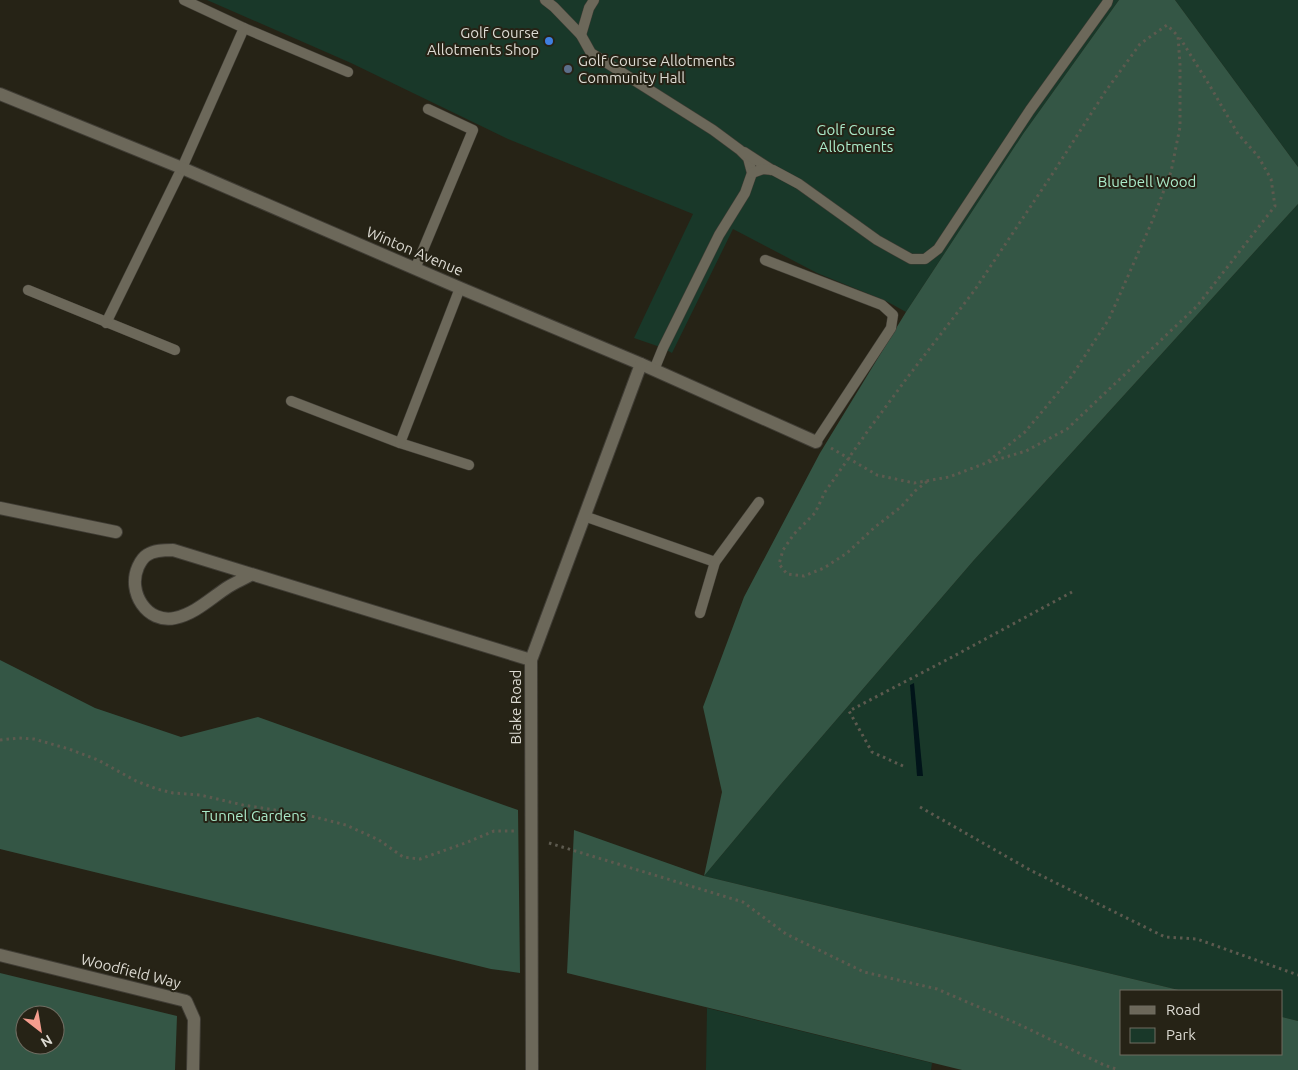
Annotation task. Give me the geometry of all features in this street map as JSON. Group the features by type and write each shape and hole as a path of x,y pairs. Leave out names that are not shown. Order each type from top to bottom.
{"street":[{"name":"Winton Avenue","path":"0,94 182,168 641,364 816,442"},
{"name":"Blake Road","path":"532,1070 531,660 641,364"},
{"path":"0,508 116,532"},
{"path":"252,574 192,610 178,617 168,619 156,616 144,609 138,598 135,583 136,571 141,561 147,555 157,551 173,550 252,574 531,660"},
{"name":"Woodfield Way","path":"0,955 186,1001 194,1019 193,1070"}],"lane":[{"path":"184,0 244,28 348,72"},
{"path":"544,0 554,7 581,35 591,52 713,130 740,150 799,184 877,240 911,259 924,259 938,250 1030,110 1108,0"},
{"path":"581,35 589,8 594,0"},
{"path":"106,323 182,168 244,28"},
{"path":"415,268 473,130 428,109"},
{"path":"654,370 663,348 720,235 745,194 752,173 748,158 740,150"},
{"path":"752,173 763,169 773,170"},
{"path":"765,260 882,306 893,315 891,328 816,442"},
{"path":"400,443 460,288"},
{"path":"28,290 175,350"},
{"path":"291,401 400,443 469,465"},
{"path":"700,613 716,562 759,502"},
{"path":"584,516 716,562"}],"path":[{"path":"850,458 877,474 914,483 928,480 949,477 1026,451 1067,429 1197,306 1275,206 1271,179 1258,156 1238,134 1178,36 1167,25 1140,44 1105,92 974,291 910,374 825,492 815,513 794,534 783,550 779,564 787,574 804,576 824,568 847,553 901,507 928,480"},
{"path":"986,463 1025,432 1071,378 1109,319 1152,224 1171,172 1180,127 1178,36"},
{"path":"903,766 872,752 849,711 1072,592"},
{"path":"0,740 34,739 69,749 98,760 157,789 174,793 200,795 243,805 307,814 346,825 379,840 403,857 420,859 494,831 532,835 743,902 786,934 864,972 937,989 1018,1024 1104,1066 1119,1070"},
{"path":"920,807 1030,870 1165,937 1197,939 1298,975"}],"green space":[{"name":"Golf Course Allotments","path":"207,0 1119,0 1023,134 906,312 886,301 817,273 733,229 672,353 634,338 693,214 508,139 351,63"},
{"name":"Bluebell Wood","path":"1119,0 1175,0 1298,167 1298,204 974,560 704,876 722,792 703,707 744,597 820,453 906,312 1023,134"},
{"path":"1175,0 1298,0 1298,167"},
{"path":"1298,204 1298,1021 1283,1017 1283,990 1179,990 704,876 974,560"},
{"name":"Tunnel Gardens","path":"0,660 95,708 181,737 258,717 518,810 520,973 491,969 0,849"},
{"path":"574,830 704,876 1179,990 1120,990 1120,1055 1283,1055 1283,1017 1298,1021 1298,1070 962,1070 567,973"},
{"path":"0,973 177,1016 175,1070 0,1070"},
{"path":"707,1008 932,1063 931,1070 706,1070"}],"shaded area":[{"path":"914,683 923,776 917,776 910,685"}],"place":[{"name":"Golf Course Allotments Shop","path":"549,41"},
{"name":"Golf Course Allotments Community Hall","path":"568,69"}]}
